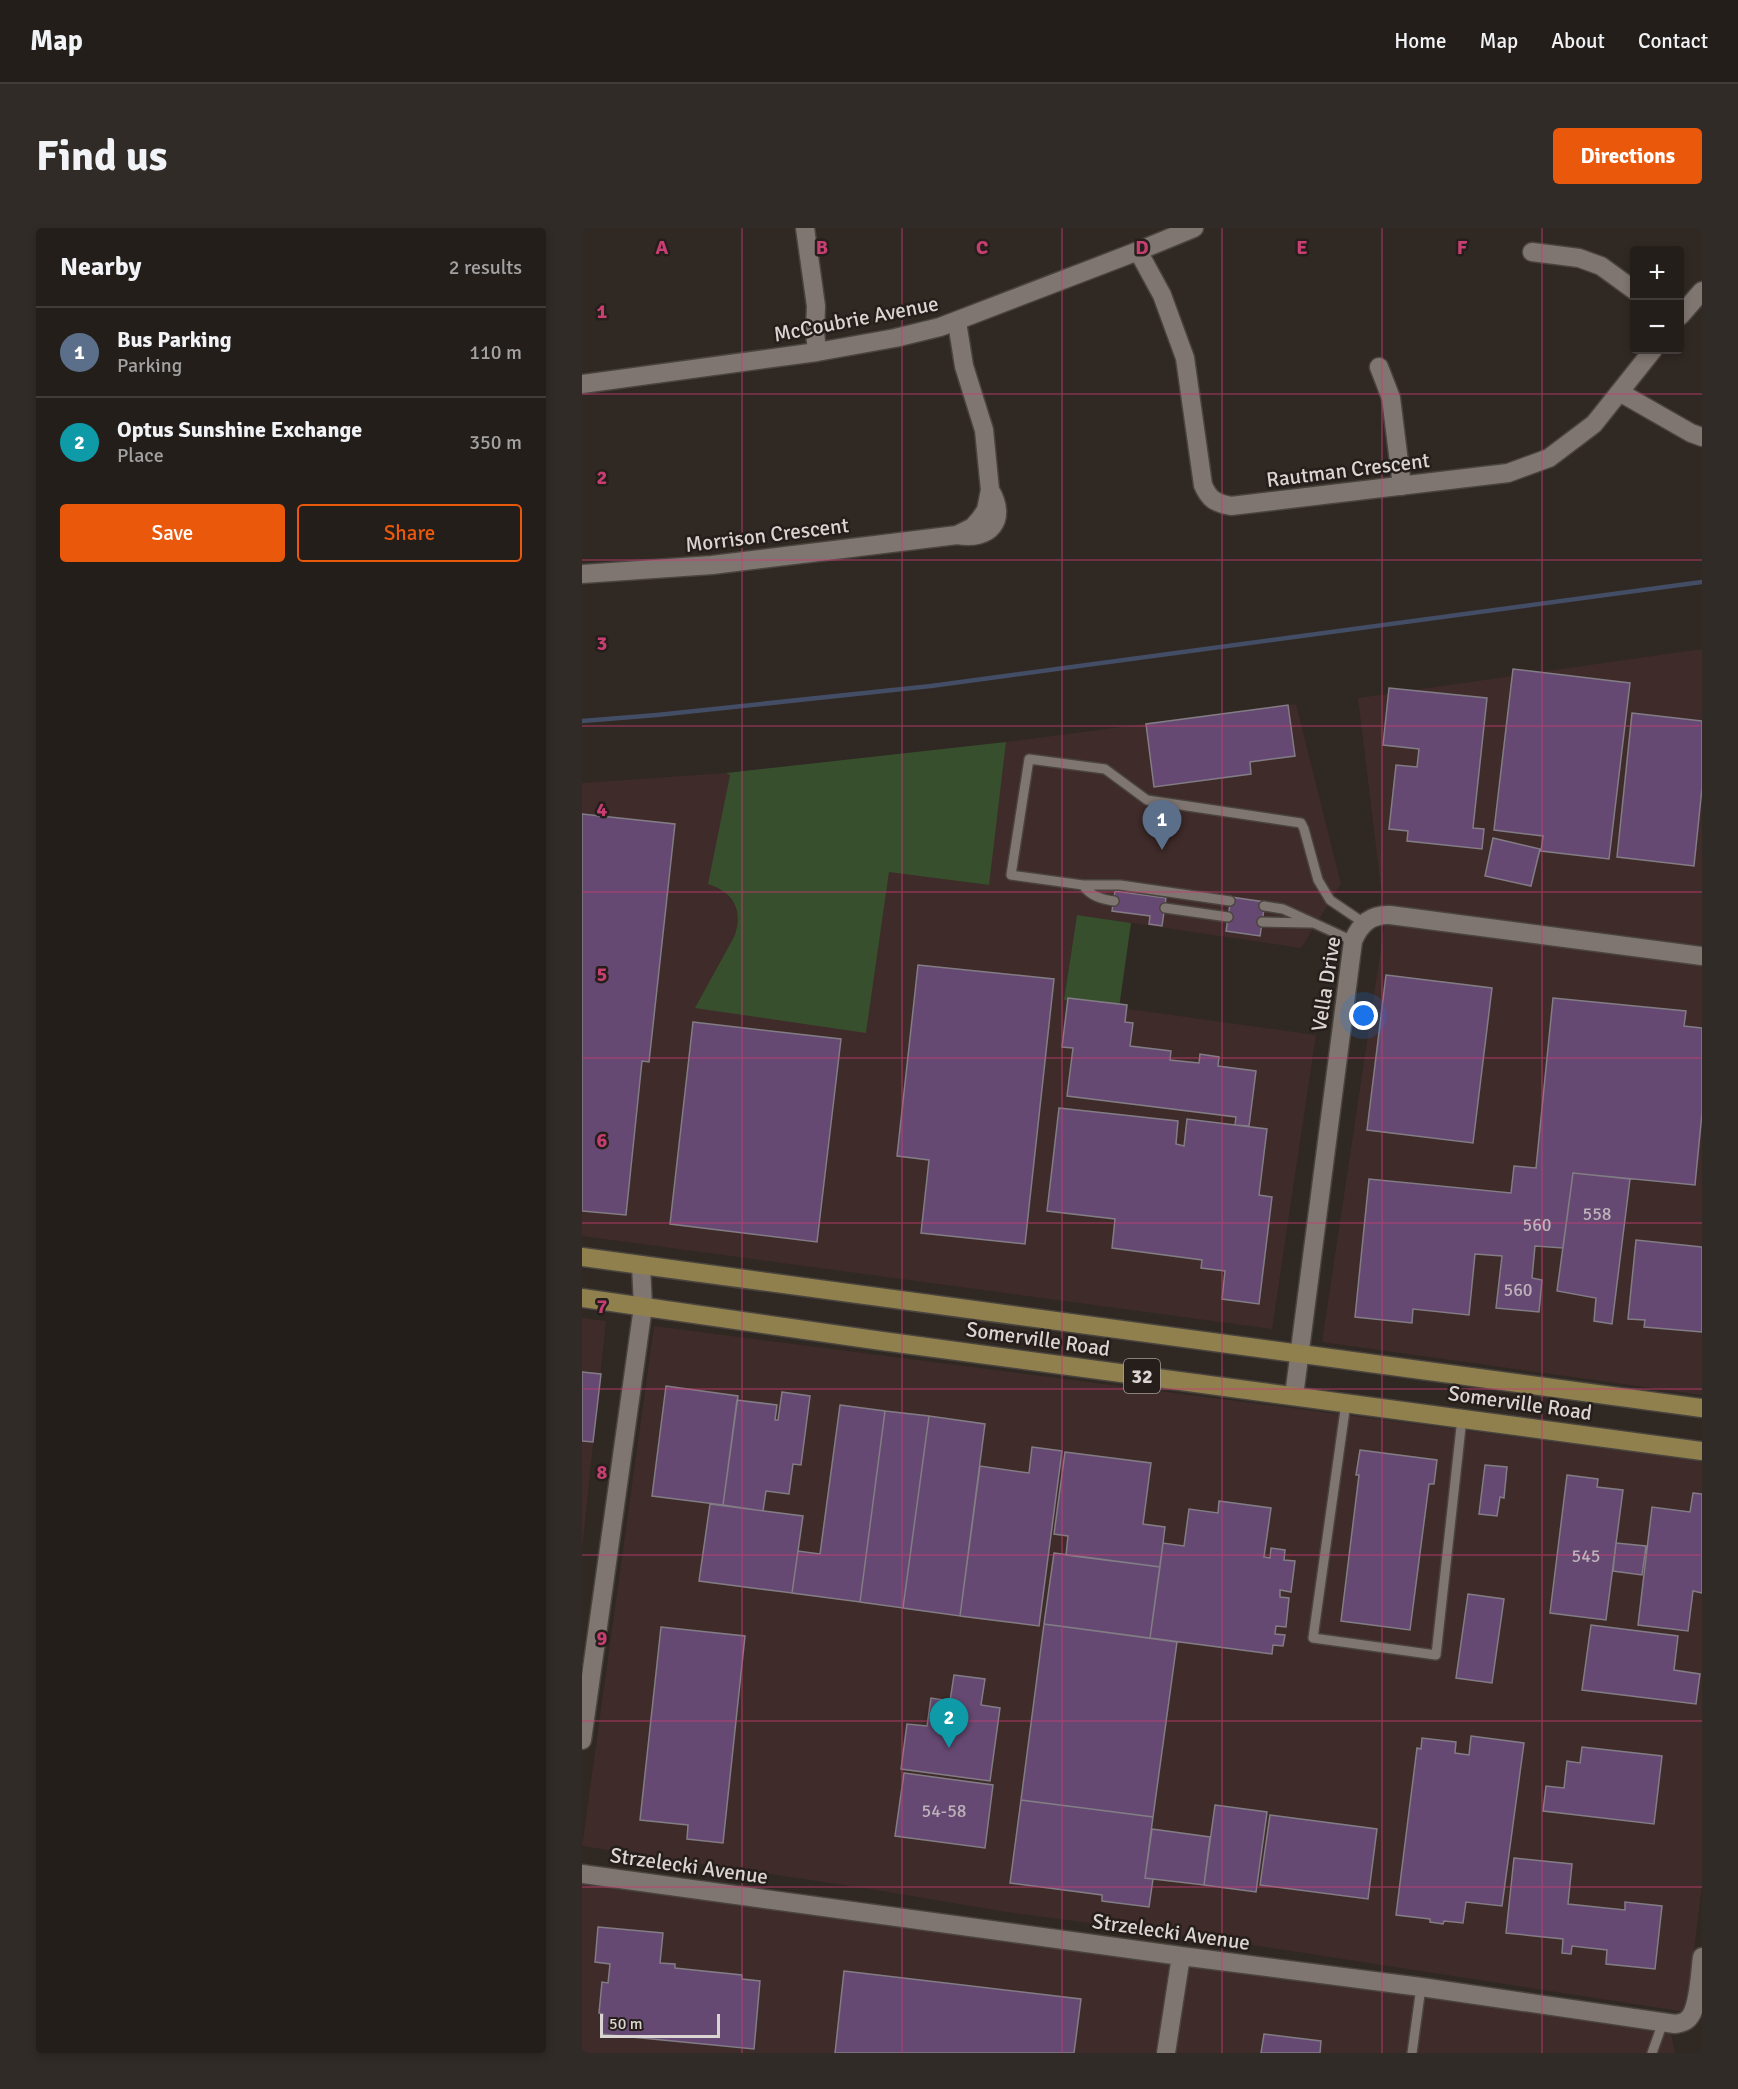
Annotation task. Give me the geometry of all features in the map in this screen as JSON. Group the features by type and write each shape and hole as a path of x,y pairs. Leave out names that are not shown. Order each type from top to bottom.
{"main road":[{"name":"Somerville Road","path":"582,1257 1702,1408"},
{"name":"Somerville Road","path":"582,1298 882,1341 1702,1451"}],"street":[{"path":"805,228 824,351"},
{"name":"McCoubrie Avenue","path":"582,384 824,351 896,338 948,324 1194,228"},
{"name":"Rautman Crescent","path":"1144,249 1185,358 1203,485 1208,497 1218,504 1231,506 1508,473 1549,458 1594,424 1650,354"},
{"path":"1532,252 1579,258 1601,266 1630,286"},
{"path":"1684,311 1702,291"},
{"name":"Morrison Crescent","path":"582,574 712,565 957,535 969,537 983,535 992,528 997,513 996,499 990,490 984,430 948,324"},
{"path":"1379,367 1391,398 1402,486"},
{"path":"1621,393 1691,434 1702,437"},
{"name":"Vella Drive","path":"1294,1396 1353,941 1359,927 1377,915 1390,915 1702,956"},
{"path":"582,1740 643,1307 641,1265"},
{"name":"Strzelecki Avenue","path":"582,1874 1421,1987 1675,2024 1683,2023 1690,2017 1696,2002 1702,1957"},
{"path":"1166,2053 1181,1956"}],"lane":[{"path":"1230,901 1120,885 1083,885 1011,875 1029,759 1105,770 1147,800 1301,823 1318,880 1330,900 1364,923"},
{"path":"1083,885 1095,896 1114,901"},
{"path":"1264,906 1283,909 1353,941"},
{"path":"1165,908 1228,917"},
{"path":"1262,922 1316,924"},
{"path":"1346,1403 1313,1638 1436,1655 1462,1418"},
{"path":"1412,2053 1421,1987"},
{"path":"1652,2053 1663,2022"}],"shaded area":[{"path":"1702,649 1702,1395 1322,1342 1385,921 1358,698"},
{"path":"1296,704 1341,884 1301,948 1077,915 1064,1000 1316,1035 1272,1329 582,1236 582,783 726,773 730,775 709,884 719,887 735,905 739,920 734,937 866,1033 889,871 988,885 1006,742"},
{"path":"582,1318 606,1321 582,1550"},
{"path":"654,1326 1702,1461 1702,1887 1686,2012 1252,1945 1000,1911 877,1890 582,1846"},
{"path":"582,1882 1670,2028 1675,2053 582,2053"}],"green space":[{"path":"1006,742 989,885 889,872 866,1033 695,1008 737,928 737,911 734,904 724,892 708,884 730,775 726,773"},
{"path":"1077,915 1131,923 1119,1008 1064,1000"}],"building":[{"path":"1513,669 1630,683 1609,859 1541,851 1543,836 1494,830"},
{"path":"1389,688 1487,698 1473,828 1484,829 1482,849 1407,841 1408,831 1389,829 1396,765 1417,767 1419,749 1383,745"},
{"path":"1288,705 1295,756 1250,762 1251,774 1154,787 1146,724"},
{"path":"1632,713 1702,721 1702,788 1694,866 1617,857"},
{"path":"582,814 675,824 649,1062 642,1061 626,1215 582,1211"},
{"path":"1493,838 1540,849 1531,886 1485,876"},
{"path":"1115,891 1166,898 1162,926 1149,924 1150,916 1112,911"},
{"path":"1231,897 1265,902 1260,936 1226,931"},
{"path":"918,965 1054,979 1025,1244 921,1233 929,1160 897,1156"},
{"path":"1386,975 1492,988 1473,1143 1367,1130"},
{"path":"1068,998 1127,1005 1125,1022 1133,1023 1130,1046 1171,1051 1170,1060 1199,1063 1200,1054 1219,1057 1218,1066 1256,1071 1249,1126 1235,1125 1236,1117 1067,1096 1073,1048 1062,1047"},
{"path":"1553,998 1686,1011 1684,1026 1702,1028 1702,1113 1695,1185 1573,1173 1563,1248 1535,1246 1532,1278 1542,1280 1539,1312 1496,1308 1502,1256 1475,1254 1469,1315 1413,1309 1412,1323 1355,1317 1369,1179 1511,1193 1514,1166 1536,1168"},
{"path":"693,1022 841,1039 817,1242 670,1224"},
{"path":"1059,1108 1178,1121 1176,1144 1184,1146 1187,1119 1267,1129 1259,1195 1272,1197 1259,1304 1222,1299 1225,1271 1201,1268 1202,1260 1112,1248 1115,1219 1047,1211"},
{"path":"1573,1173 1630,1179 1612,1324 1594,1321 1596,1298 1557,1291"},
{"path":"1636,1240 1702,1247 1702,1332 1644,1327 1645,1320 1628,1319"},
{"path":"582,1372 601,1374 593,1442 582,1441"},
{"path":"666,1386 738,1396 723,1505 652,1496"},
{"path":"782,1392 810,1396 801,1465 793,1464 789,1494 766,1491 763,1511 723,1505 737,1400 777,1405 775,1420 778,1420"},
{"path":"840,1405 885,1411 860,1602 792,1593 798,1551 820,1554"},
{"path":"885,1411 929,1416 903,1608 860,1602"},
{"path":"929,1416 985,1424 960,1616 903,1608"},
{"path":"1032,1447 1062,1451 1039,1626 960,1616 980,1466 1029,1473"},
{"path":"1360,1450 1437,1460 1434,1484 1429,1484 1410,1630 1341,1621"},
{"path":"1065,1452 1151,1463 1143,1524 1165,1527 1160,1567 1066,1555 1068,1536 1054,1534"},
{"path":"1485,1465 1507,1467 1504,1498 1500,1497 1497,1516 1479,1514"},
{"path":"1567,1475 1598,1479 1597,1487 1623,1490 1606,1620 1550,1613"},
{"path":"1693,1493 1702,1494 1702,1593 1693,1591 1688,1631 1638,1625 1652,1507 1690,1512"},
{"path":"1219,1501 1271,1508 1264,1557 1270,1558 1271,1548 1285,1550 1284,1560 1295,1561 1291,1592 1280,1590 1280,1597 1289,1598 1286,1627 1276,1626 1275,1634 1285,1635 1283,1646 1273,1645 1272,1654 1150,1638 1163,1543 1184,1546 1189,1509 1218,1513"},
{"path":"710,1504 803,1516 792,1593 699,1581"},
{"path":"1616,1543 1646,1546 1642,1575 1613,1571"},
{"path":"1054,1553 1160,1567 1150,1638 1044,1624"},
{"path":"1468,1594 1504,1599 1492,1683 1456,1678"},
{"path":"1044,1624 1177,1642 1153,1817 1021,1800"},
{"path":"1591,1625 1678,1636 1674,1670 1700,1674 1696,1704 1582,1690"},
{"path":"661,1627 745,1636 723,1843 687,1839 688,1825 640,1820"},
{"path":"954,1675 985,1679 981,1705 1000,1708 990,1781 901,1769 907,1724 927,1726 931,1698 950,1701"},
{"path":"1471,1736 1524,1743 1502,1906 1466,1902 1463,1923 1444,1921 1443,1924 1430,1922 1430,1919 1396,1915 1417,1748 1421,1749 1422,1738 1456,1742 1455,1753 1469,1755"},
{"path":"1582,1747 1662,1756 1654,1824 1543,1811 1546,1786 1564,1788 1567,1761 1580,1763"},
{"path":"904,1773 993,1785 985,1848 895,1836"},
{"path":"1021,1800 1153,1817 1145,1878 1153,1879 1149,1907 1102,1901 1102,1895 1010,1883"},
{"path":"1215,1805 1267,1812 1256,1892 1204,1885"},
{"path":"1270,1815 1377,1829 1368,1899 1260,1885"},
{"path":"1152,1829 1210,1837 1204,1885 1145,1878"},
{"path":"1514,1858 1572,1864 1568,1904 1625,1910 1625,1902 1662,1906 1655,1969 1606,1964 1607,1950 1572,1946 1571,1954 1562,1953 1563,1939 1506,1933"},
{"path":"598,1927 663,1933 660,1963 675,1964 675,1968 742,1975 742,1979 760,1981 754,2049 601,2034 603,2014 599,2013 602,1982 608,1983 610,1964 595,1962"},
{"path":"844,1971 1081,1999 1074,2053 835,2053"},
{"path":"1264,2034 1321,2041 1320,2053 1261,2053"}],"waterway":[{"path":"582,721 931,686 1702,582"}],"place":[{"name":"Bus Parking","path":"1162,850"},
{"name":"Optus Sunshine Exchange","path":"949,1748"}]}
